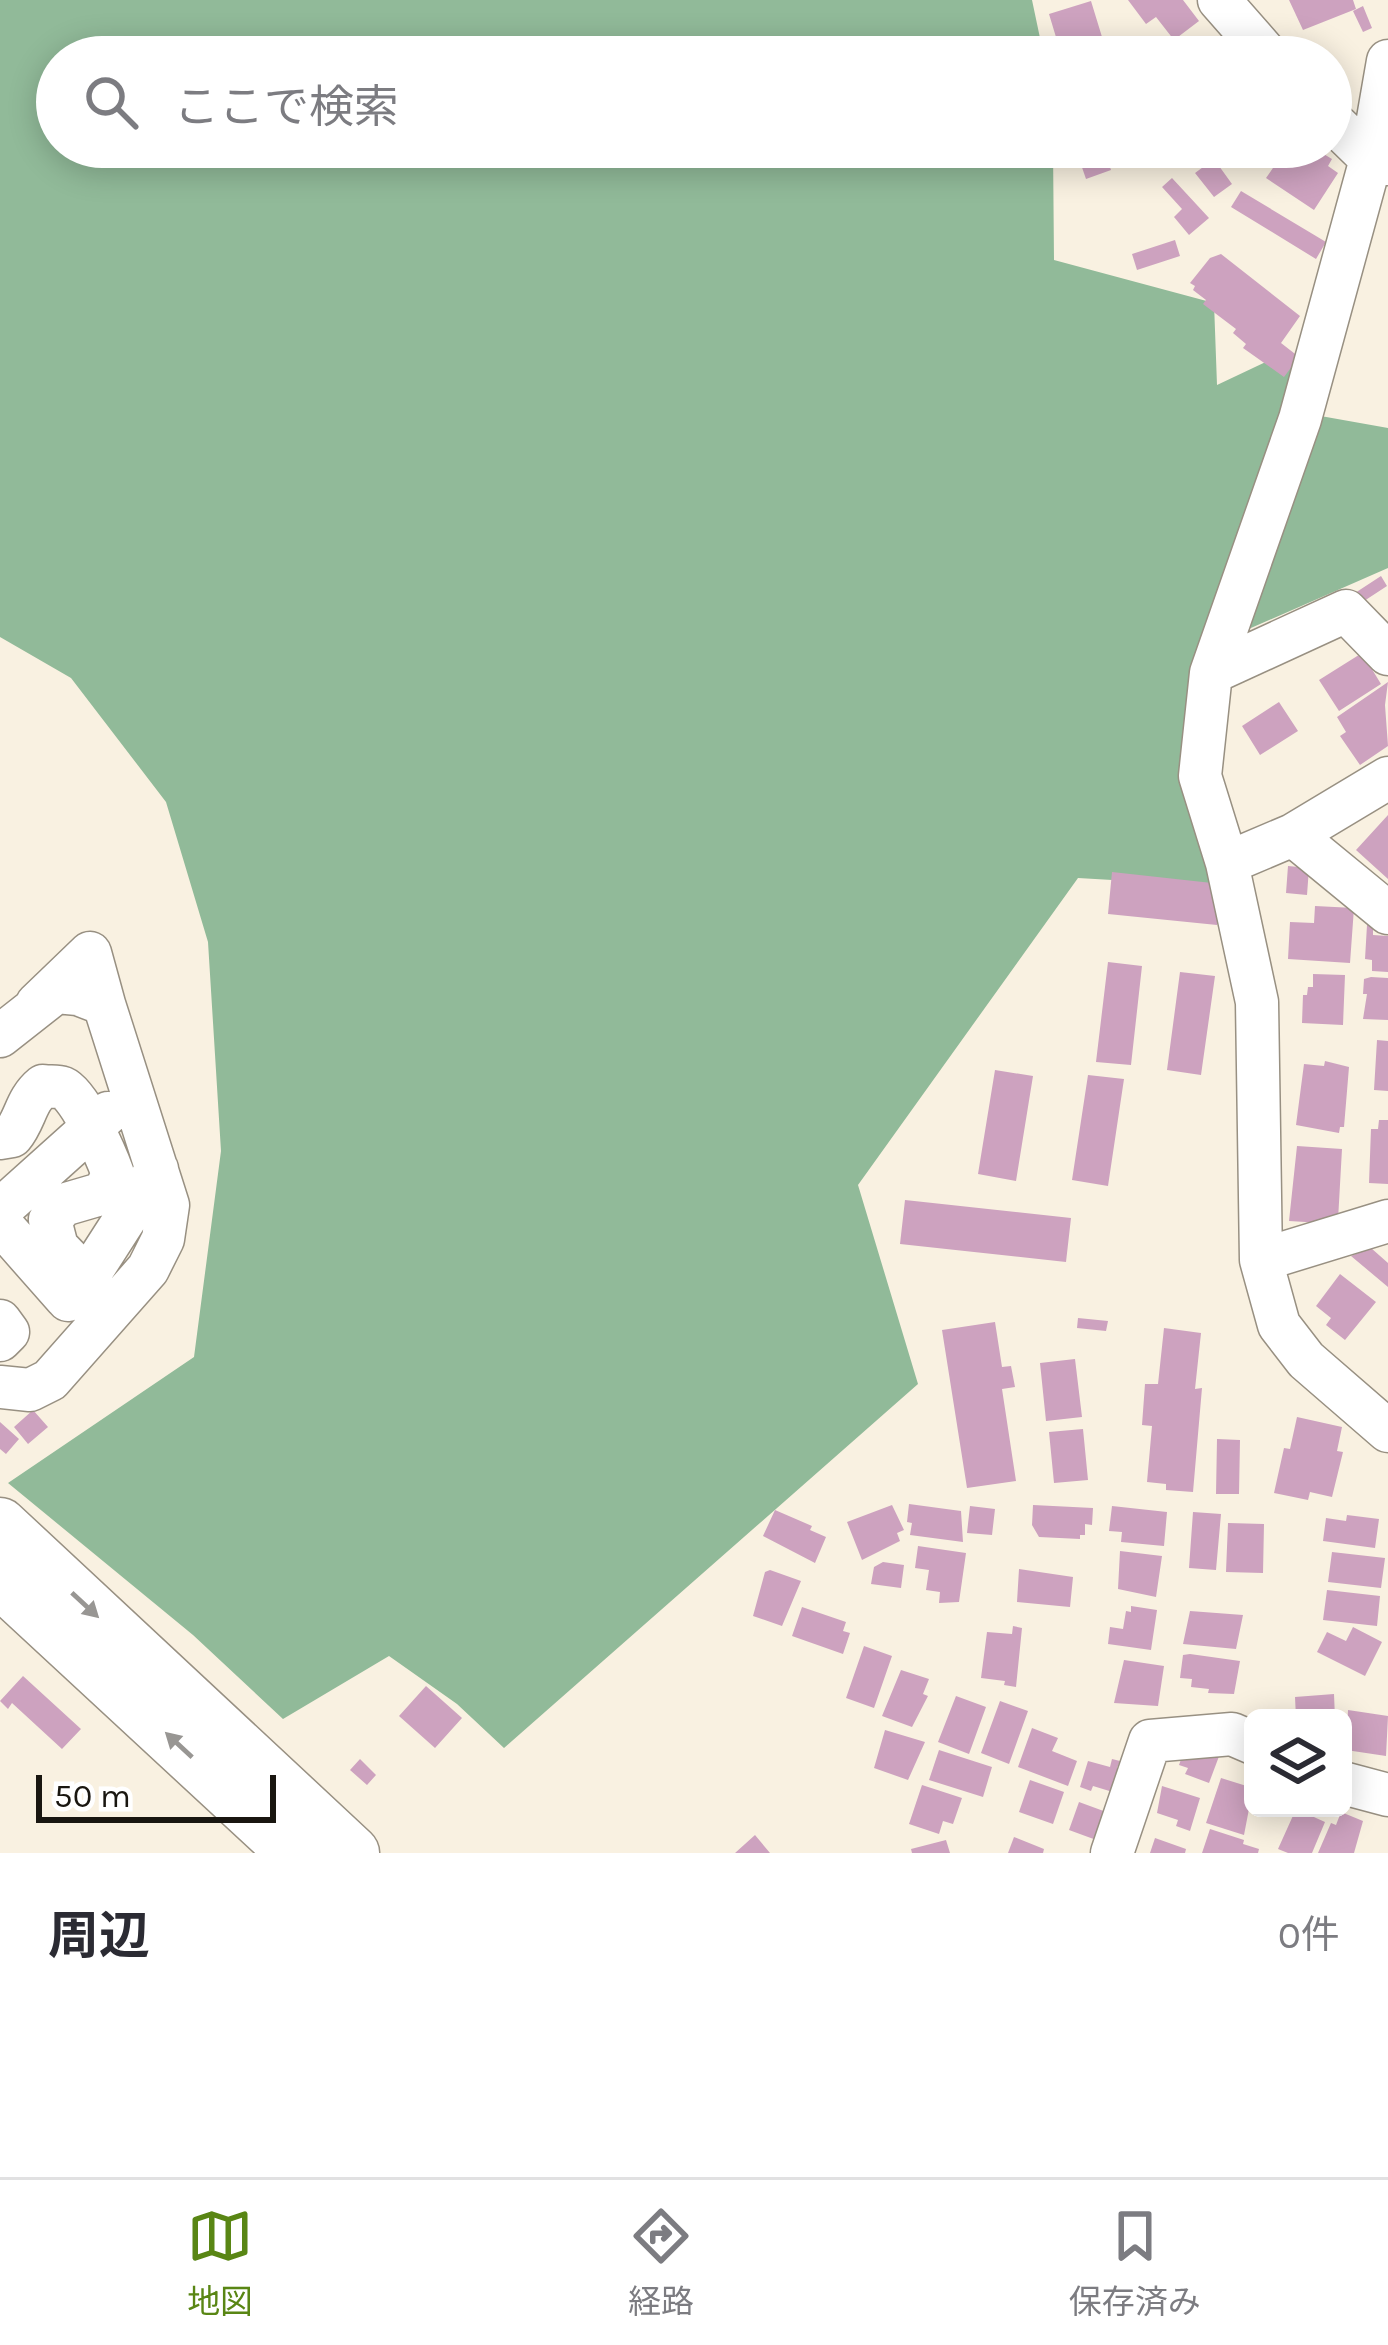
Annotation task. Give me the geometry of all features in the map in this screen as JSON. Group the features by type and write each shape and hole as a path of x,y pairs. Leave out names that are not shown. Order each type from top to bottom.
{"main road":[{"path":"0,1526 352,1853"},
{"path":"0,1580 296,1853"}],"street":[{"path":"1219,0 1251,36"},
{"path":"1388,61 1379,161 1300,419 1211,673 1200,776 1227,863 1257,1002 1261,1260 1279,1325 1306,1360 1388,1431"},
{"path":"1352,138 1379,161"},
{"path":"1211,673 1346,611 1388,654"},
{"path":"1227,863 1293,835 1388,778"},
{"path":"1293,835 1388,913"},
{"path":"0,1036 56,992 104,1004 168,1204 163,1239 148,1270 84,1303 50,1380 30,1390 0,1387"},
{"path":"0,1138 12,1136 22,1124 29,1098 43,1086 65,1088 78,1101 105,1150 113,1174 104,1193 62,1205 50,1220 57,1247 84,1303"},
{"path":"84,1303 5,1235 90,1129 132,1092"},
{"path":"1261,1260 1388,1221"},
{"path":"0,1321 8,1332 0,1340"},
{"path":"1112,1853 1150,1741 1232,1734 1244,1739"},
{"path":"1352,1785 1388,1795"}],"green space":[{"path":"0,0 1032,0 1040,36 36,36 36,168 1053,168 1054,260 1214,303 1217,385 1287,352 1315,415 1388,428 1388,568 1203,649 1215,886 1078,878 858,1185 918,1384 504,1748 457,1704 389,1656 283,1719 193,1635 8,1483 194,1357 221,1151 208,942 166,802 71,678 0,637"}],"building":[{"path":"1128,0 1183,0 1199,21 1179,36 1171,36 1156,17 1146,24"},
{"path":"1289,0 1353,0 1356,9 1303,30"},
{"path":"1091,1 1102,36 1056,36 1049,14"},
{"path":"1363,6 1372,28 1363,32 1353,11"},
{"path":"1082,168 1110,168 1111,170 1086,179"},
{"path":"1220,168 1232,184 1214,197 1195,173"},
{"path":"1273,168 1331,168 1338,173 1314,210 1266,178"},
{"path":"1172,178 1209,218 1189,235 1174,217 1182,209 1162,187"},
{"path":"1241,191 1326,242 1316,259 1231,207"},
{"path":"1175,240 1180,256 1137,270 1132,254"},
{"path":"1221,254 1300,316 1281,343 1299,357 1284,377 1243,348 1246,344 1233,333 1236,329 1203,304 1206,300 1193,290 1190,283 1210,258"},
{"path":"1381,576 1387,586 1361,603 1355,593"},
{"path":"1362,653 1381,684 1339,711 1319,680"},
{"path":"1388,682 1388,746 1360,765 1340,736 1346,732 1337,717"},
{"path":"1279,702 1298,731 1260,755 1242,726"},
{"path":"1388,815 1388,879 1356,850"},
{"path":"1288,866 1309,868 1307,895 1286,893"},
{"path":"1112,872 1221,884 1217,925 1108,914"},
{"path":"1315,906 1354,908 1350,963 1288,959 1290,922 1314,923"},
{"path":"1367,925 1373,925 1373,935 1388,936 1388,972 1372,971 1372,960 1365,959"},
{"path":"1108,962 1142,966 1131,1065 1096,1062"},
{"path":"1180,972 1215,976 1201,1075 1167,1070"},
{"path":"1313,974 1345,975 1343,1025 1302,1023 1303,995 1313,987"},
{"path":"1388,978 1388,1020 1363,1019 1364,979"},
{"path":"1377,1040 1388,1041 1388,1091 1374,1090"},
{"path":"1325,1061 1349,1067 1344,1127 1339,1133 1296,1125 1304,1064 1324,1066"},
{"path":"995,1070 1033,1076 1016,1181 978,1174"},
{"path":"1088,1075 1124,1079 1108,1186 1072,1180"},
{"path":"1379,1120 1388,1120 1388,1184 1369,1183 1371,1129 1378,1129"},
{"path":"1297,1146 1342,1149 1338,1220 1289,1221"},
{"path":"905,1200 1071,1218 1066,1262 900,1244"},
{"path":"1371,1248 1388,1263 1388,1287 1351,1256"},
{"path":"1340,1274 1376,1302 1345,1340 1326,1325 1331,1318 1316,1306"},
{"path":"1078,1318 1108,1321 1106,1331 1077,1328"},
{"path":"995,1322 1002,1367 1011,1366 1015,1387 1002,1389 1016,1481 967,1488 942,1330"},
{"path":"1164,1328 1201,1333 1195,1389 1202,1388 1193,1492 1166,1490 1166,1484 1147,1482 1152,1426 1142,1425 1145,1384 1158,1384"},
{"path":"1075,1359 1082,1417 1046,1421 1040,1363"},
{"path":"33,1410 48,1427 28,1444 14,1427"},
{"path":"1297,1417 1342,1427 1337,1451 1343,1452 1332,1497 1310,1492 1308,1500 1274,1493"},
{"path":"0,1422 19,1439 6,1454 0,1449"},
{"path":"1083,1429 1088,1480 1054,1483 1049,1432"},
{"path":"1217,1439 1240,1440 1239,1494 1216,1494"},
{"path":"909,1504 961,1511 963,1542 910,1535"},
{"path":"892,1505 904,1530 897,1533 900,1541 862,1560 847,1522"},
{"path":"1033,1505 1093,1508 1092,1525 1085,1524 1080,1539 1039,1537 1032,1525"},
{"path":"970,1506 995,1509 992,1535 967,1533"},
{"path":"1112,1506 1167,1512 1164,1546 1121,1542 1122,1532 1109,1531"},
{"path":"775,1510 826,1537 815,1563 763,1536"},
{"path":"1193,1512 1221,1514 1216,1570 1189,1568"},
{"path":"1347,1515 1379,1519 1375,1548 1323,1541 1326,1518 1346,1521"},
{"path":"1228,1523 1264,1524 1263,1573 1226,1572"},
{"path":"918,1546 966,1553 959,1602 939,1603 940,1592 926,1590 929,1570 915,1568"},
{"path":"1120,1551 1162,1556 1156,1597 1118,1589"},
{"path":"1332,1552 1385,1558 1381,1588 1328,1582"},
{"path":"883,1562 904,1565 901,1588 871,1584 874,1567"},
{"path":"1019,1569 1073,1577 1070,1607 1017,1602"},
{"path":"765,1572 801,1581 782,1626 753,1616"},
{"path":"1327,1590 1380,1596 1377,1626 1323,1620"},
{"path":"1131,1606 1157,1610 1151,1650 1108,1644 1110,1627 1123,1629"},
{"path":"802,1607 846,1622 843,1631 850,1633 843,1654 792,1636"},
{"path":"1190,1611 1243,1615 1236,1649 1183,1644"},
{"path":"1013,1626 1022,1628 1016,1687 981,1678 987,1632 1012,1634"},
{"path":"1353,1627 1382,1642 1365,1676 1317,1652 1327,1632 1346,1641"},
{"path":"864,1646 892,1656 874,1708 846,1698"},
{"path":"1183,1655 1240,1661 1234,1694 1208,1693 1209,1689 1191,1687 1192,1679 1180,1678"},
{"path":"1124,1660 1164,1666 1158,1706 1114,1703"},
{"path":"901,1670 929,1679 923,1694 928,1696 912,1727 882,1716"},
{"path":"23,1676 81,1729 62,1749 12,1703 8,1709 0,1701"},
{"path":"426,1686 462,1718 435,1748 399,1716"},
{"path":"1334,1694 1335,1709 1296,1709 1295,1697"},
{"path":"956,1696 986,1707 969,1754 938,1742"},
{"path":"1000,1701 1028,1711 1009,1764 981,1753"},
{"path":"1352,1711 1388,1716 1386,1756 1352,1751"},
{"path":"1032,1728 1058,1738 1052,1751 1077,1761 1068,1786 1018,1767"},
{"path":"885,1730 925,1742 908,1780 874,1768"},
{"path":"939,1750 992,1767 983,1797 929,1780"},
{"path":"1184,1751 1221,1751 1209,1783 1185,1774 1188,1768 1179,1765"},
{"path":"360,1759 376,1775 367,1785 350,1770"},
{"path":"1112,1759 1120,1761 1117,1768 1123,1770 1116,1793 1080,1787 1088,1761 1110,1767"},
{"path":"1221,1778 1244,1785 1244,1835 1206,1823"},
{"path":"1030,1780 1064,1792 1053,1824 1019,1812"},
{"path":"922,1785 962,1798 953,1824 943,1821 939,1834 909,1824"},
{"path":"1162,1786 1200,1798 1190,1831 1176,1826 1178,1820 1157,1813"},
{"path":"1079,1802 1109,1813 1099,1841 1069,1830"},
{"path":"1292,1817 1325,1822 1312,1853 1278,1849"},
{"path":"1339,1817 1363,1821 1354,1853 1318,1853 1331,1823 1336,1825"},
{"path":"1210,1829 1244,1840 1243,1844 1259,1849 1258,1853 1202,1853"},
{"path":"755,1835 770,1853 735,1853"},
{"path":"1014,1837 1044,1849 1043,1853 1008,1853"},
{"path":"1155,1838 1186,1849 1185,1853 1150,1853"},
{"path":"946,1840 950,1853 912,1853 911,1849"}]}
